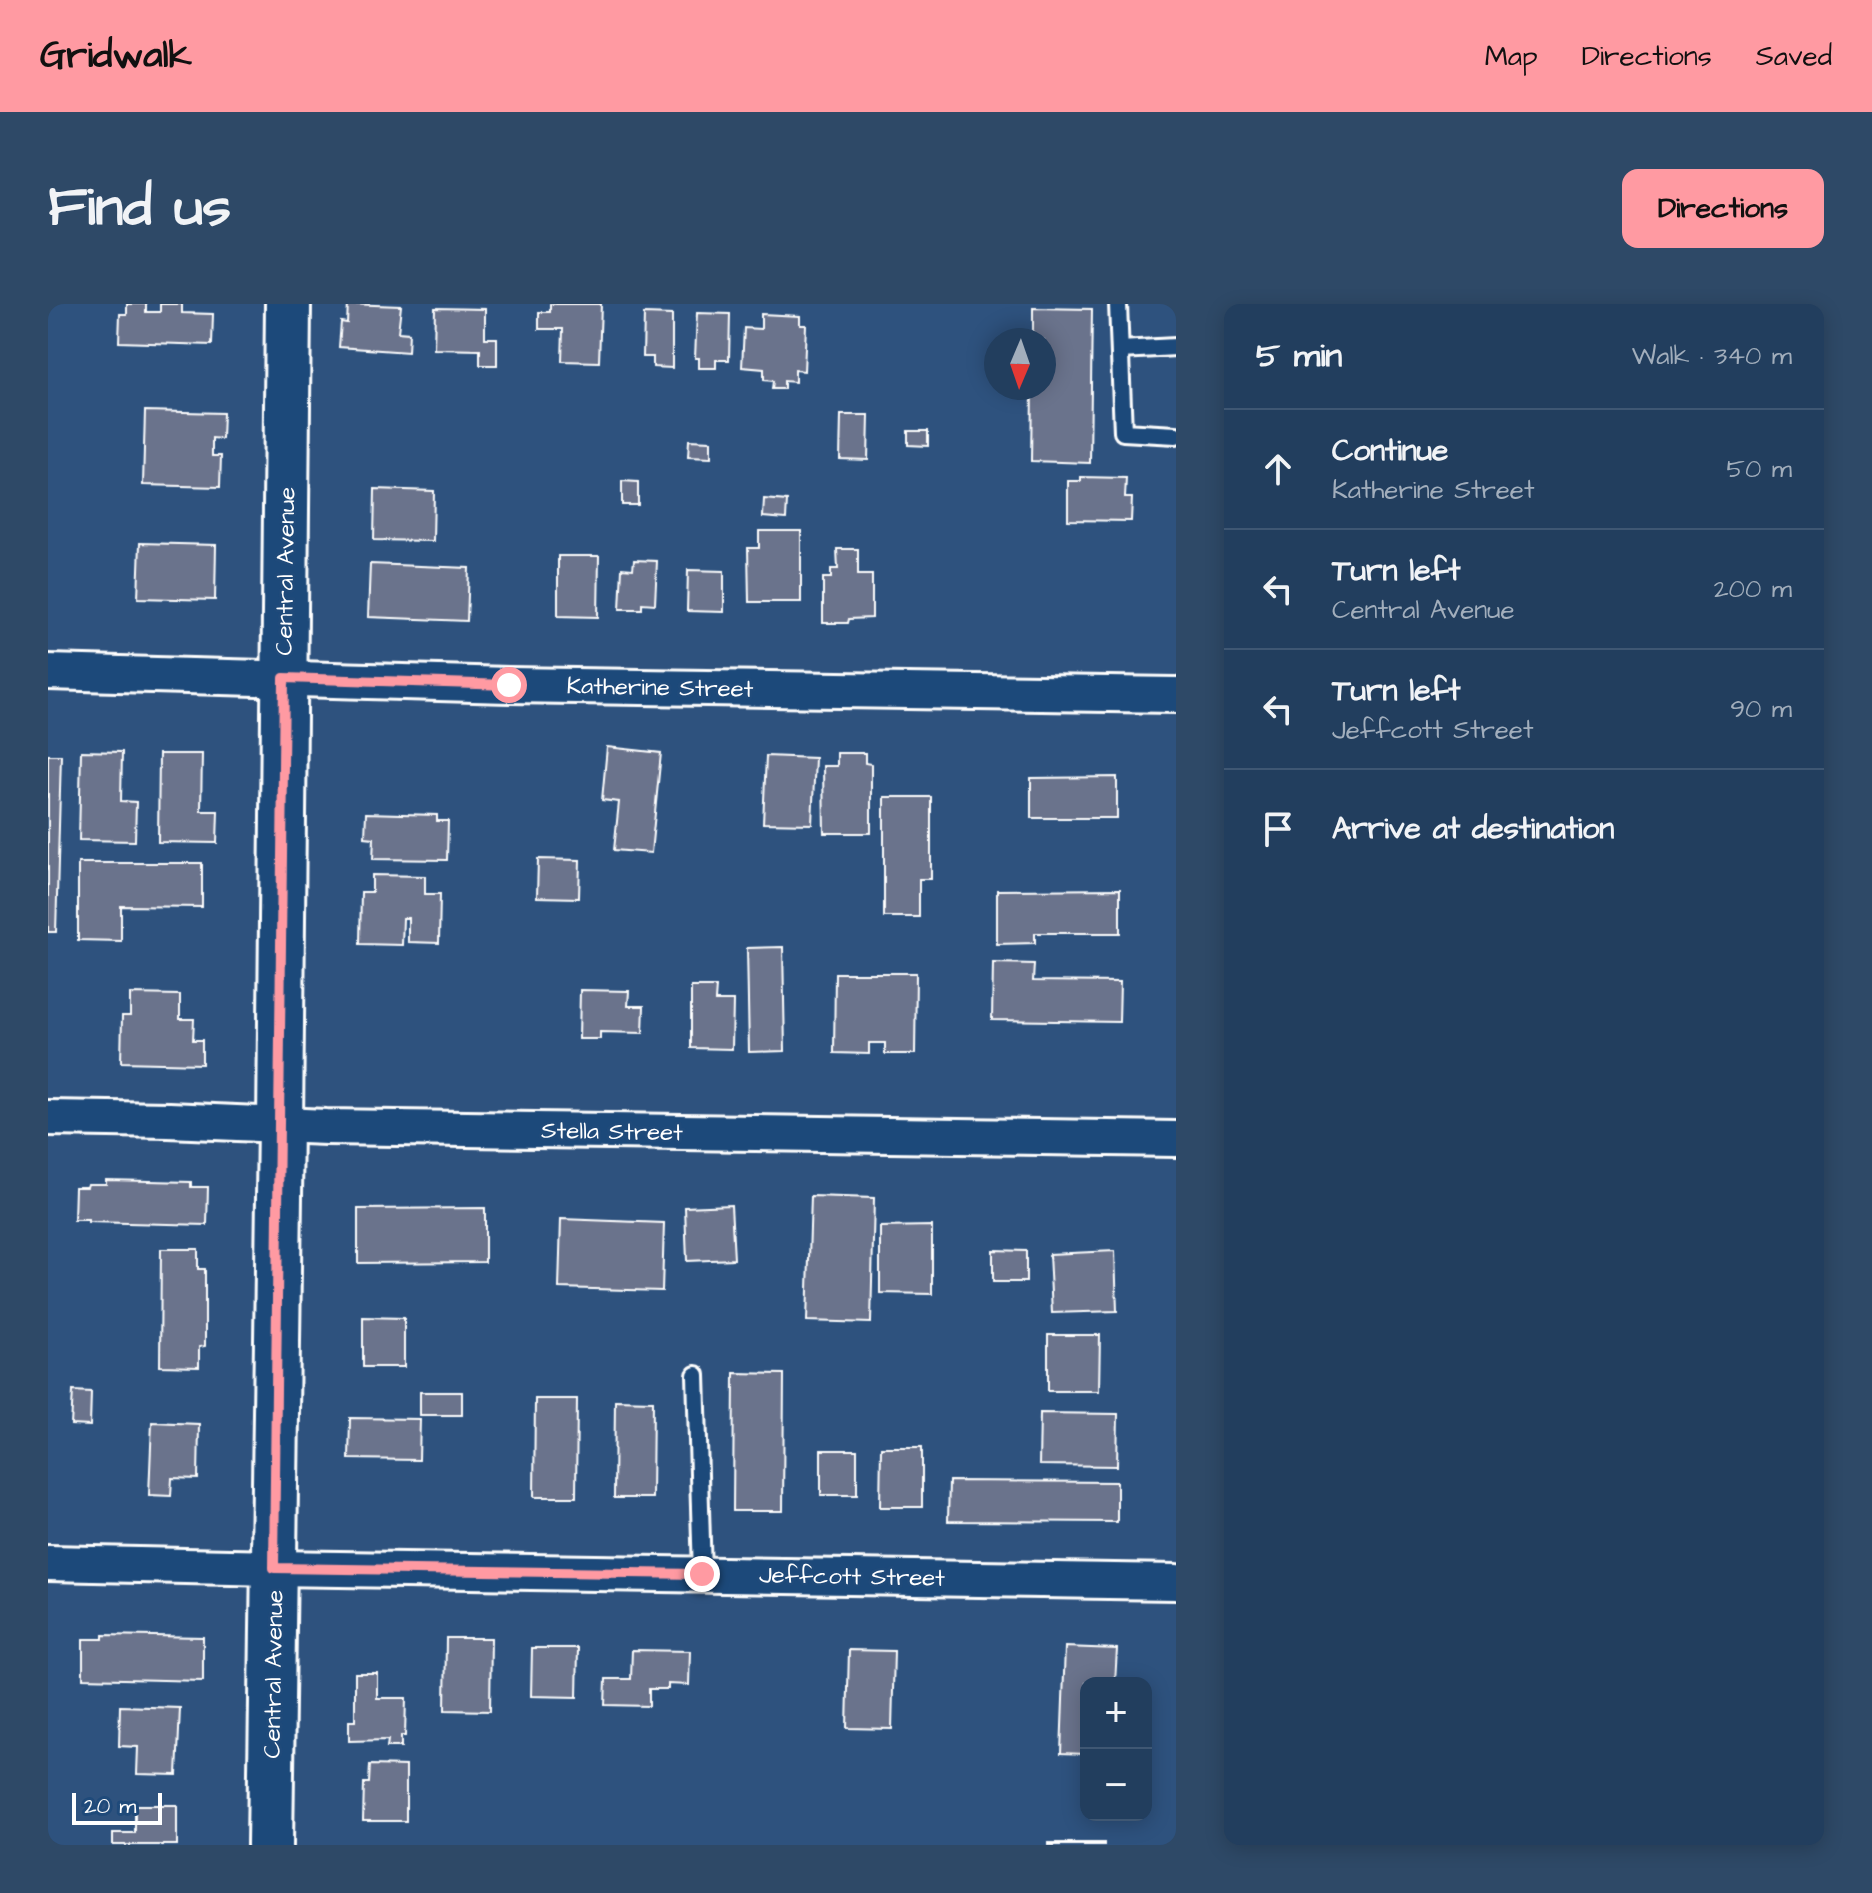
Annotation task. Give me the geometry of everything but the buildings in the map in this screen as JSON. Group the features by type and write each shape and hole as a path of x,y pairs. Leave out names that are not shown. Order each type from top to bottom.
{"street":[{"name":"Central Avenue","path":"270,1845 288,304"},
{"name":"Katherine Street","path":"48,672 525,685 1176,695"},
{"name":"Stella Street","path":"48,1118 326,1127 1176,1139"},
{"name":"Jeffcott Street","path":"48,1563 1176,1582"}],"lane":[{"path":"1118,304 1123,432 1176,435"},
{"path":"1120,350 1176,347"},
{"path":"696,1375 702,1574"}],"route":[{"path":"509,685 284,678 274,1568 702,1574"}]}
